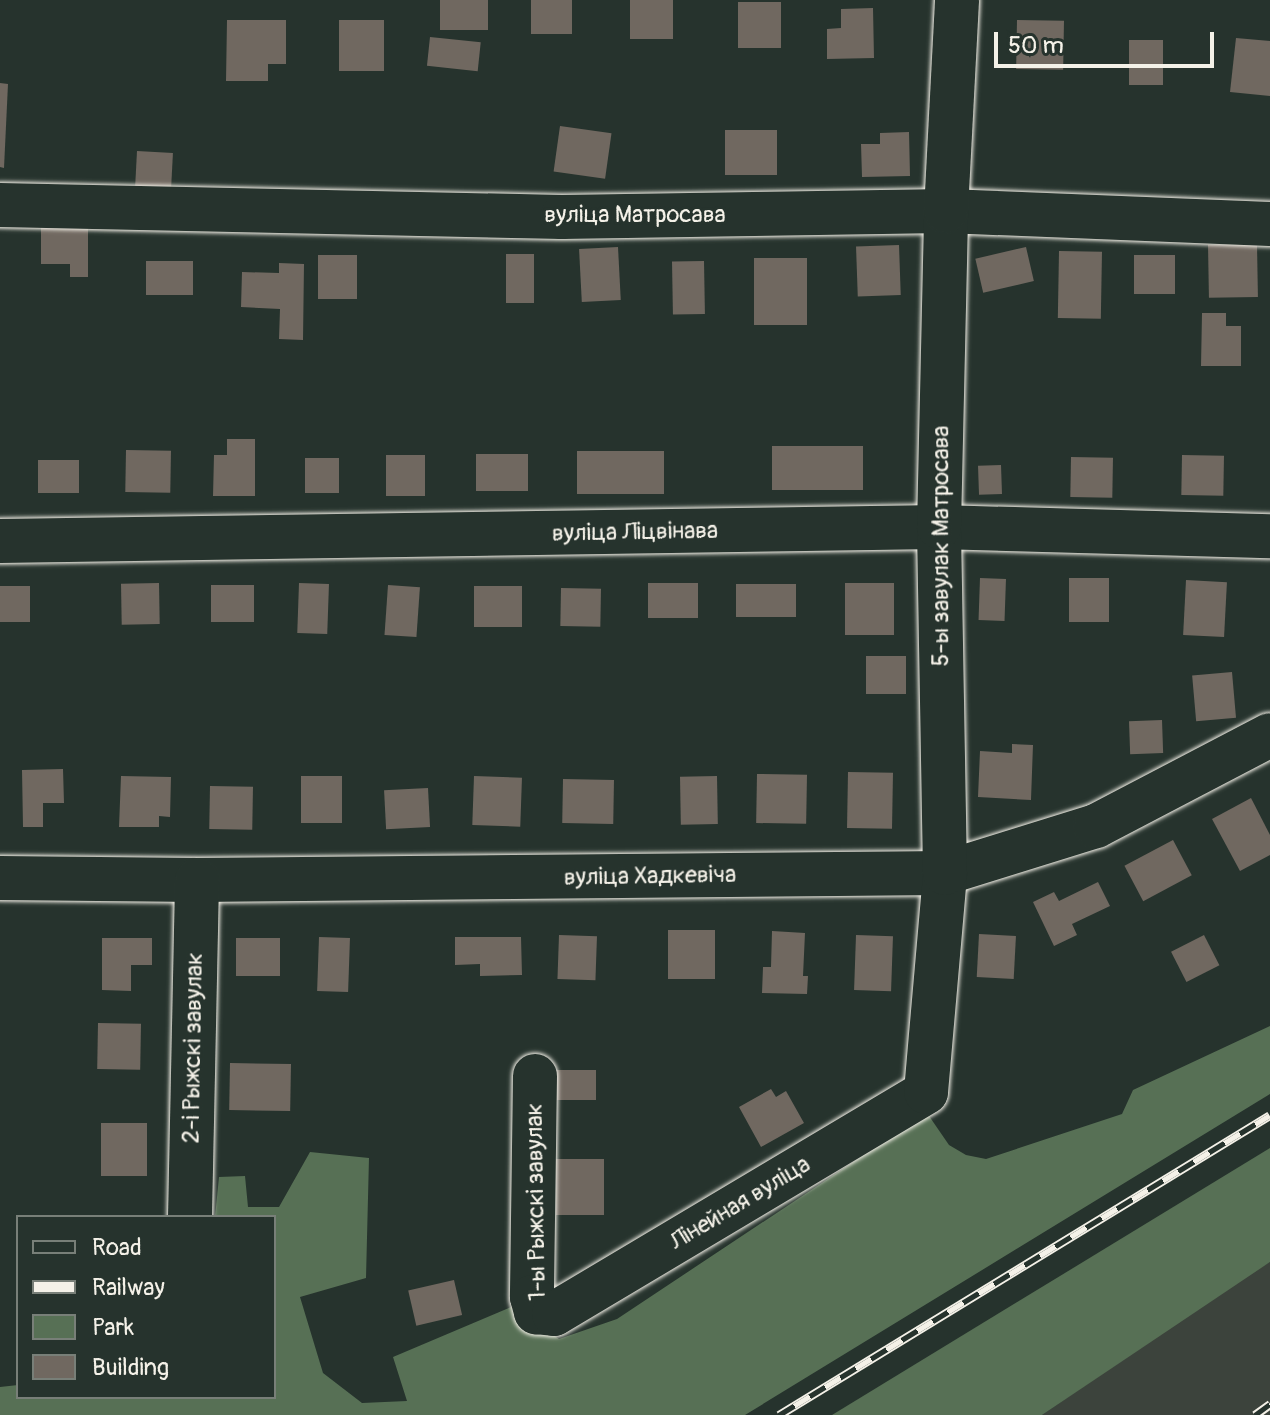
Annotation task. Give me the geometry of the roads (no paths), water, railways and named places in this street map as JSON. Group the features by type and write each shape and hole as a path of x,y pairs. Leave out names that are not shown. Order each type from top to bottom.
{"street":[{"name":"5-ы завулак Матросава","path":"926,1092 945,873 939,527 946,211 957,0"},
{"name":"вуліца Матросава","path":"0,205 562,217 946,211 1270,224"},
{"name":"вуліца Ліцвінава","path":"0,541 939,527 1270,536"},
{"name":"вуліца Хадкевіча","path":"0,878 197,880 945,873 1096,826 1270,735"},
{"name":"2-і Рыжскі завулак","path":"190,1215 197,880"},
{"name":"1-ы Рыжскі завулак","path":"535,1076 532,1297 536,1312 554,1314"},
{"name":"Лінейная вуліца","path":"554,1314 926,1092"}],"railway":[{"path":"779,1415 1270,1115"},
{"path":"1255,1415 1270,1404"}]}
